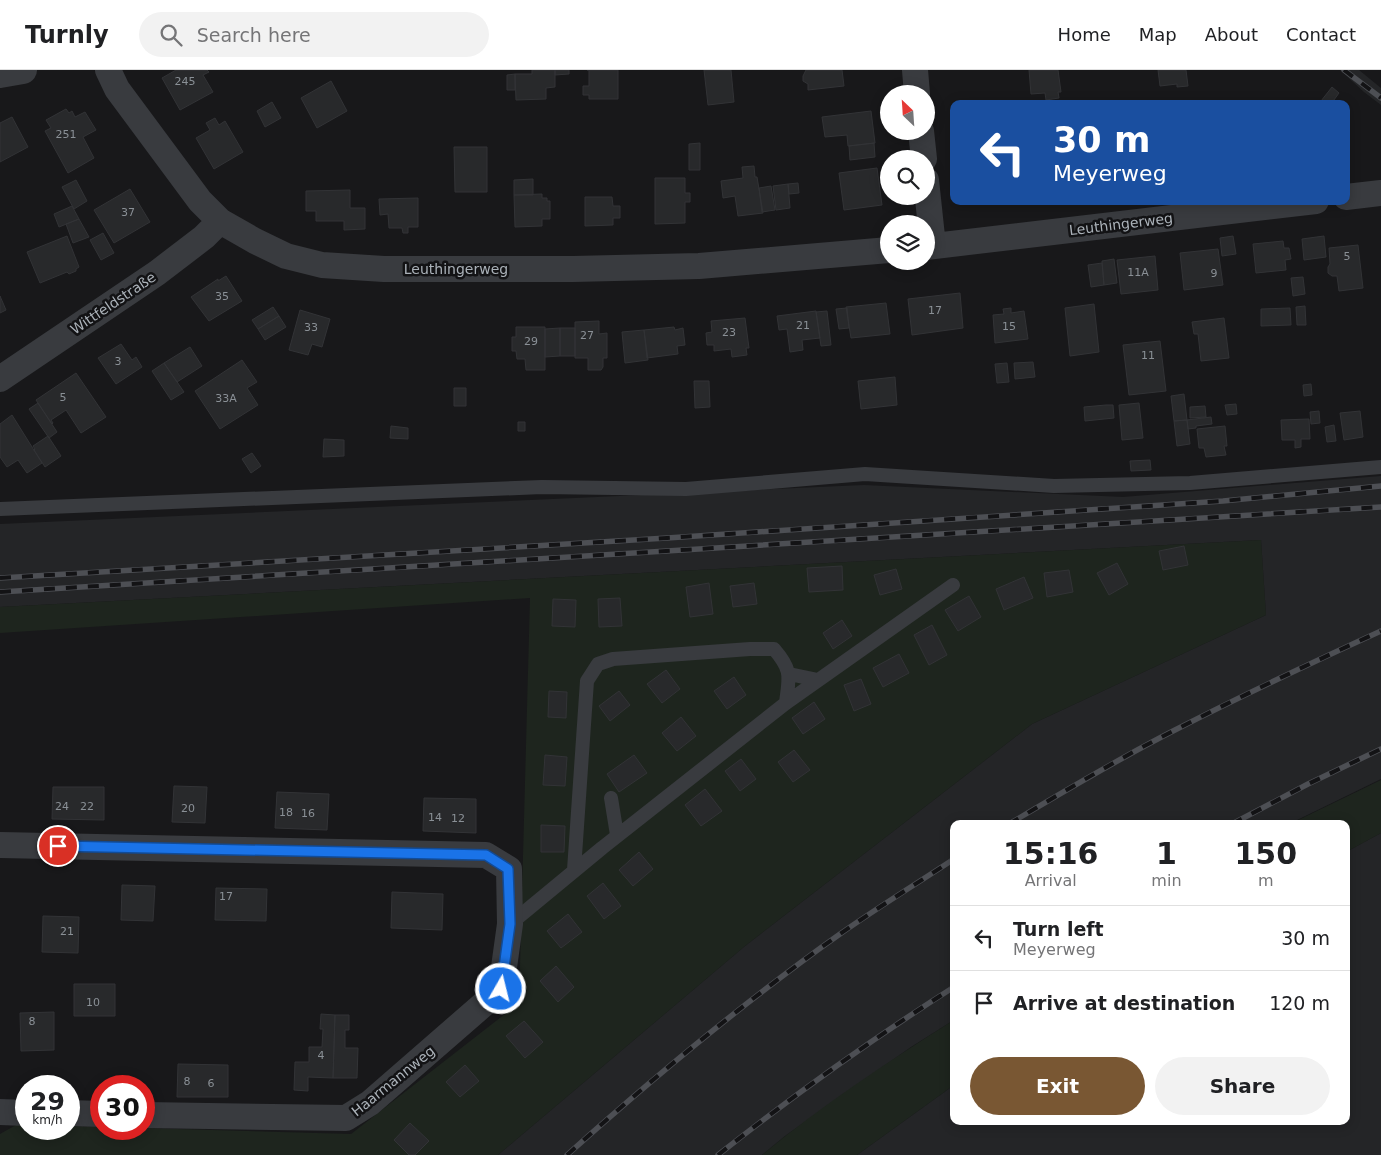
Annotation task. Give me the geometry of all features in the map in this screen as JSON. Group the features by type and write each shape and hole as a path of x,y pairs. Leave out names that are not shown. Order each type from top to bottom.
{"street":[{"path":"0,74 23,70"},
{"name":"Leuthingerweg","path":"108,70 116,89 200,201 220,220 255,241 286,256 322,264 384,269 573,269 699,266 880,251"},
{"path":"915,70 916,85"},
{"path":"1350,197 1381,193"},
{"name":"Leuthingerweg","path":"935,245 1282,205"},
{"name":"Wittfeldstraße","path":"0,379 157,273 204,237 220,220"},
{"name":"Haarmannweg","path":"0,845 486,855 508,869 510,924 501,989 370,1103 346,1118 155,1114"},
{"path":"0,1112 15,1113"}],"lane":[{"path":"0,509 542,488 686,490 865,474 1054,486 1190,483 1381,467"},
{"path":"510,924 574,870 786,703 953,585"},
{"path":"574,870 587,681 598,664 613,659 750,649 774,650 781,658 789,674 786,703"},
{"path":"789,674 818,680"},
{"path":"611,798 617,836"}],"shaded area":[{"path":"1340,70 1359,70 1381,88 1381,105 1364,92"},
{"path":"1381,476 1381,779 1297,820 950,820 950,1023 911,1047 785,1136 762,1155 498,1155 745,946 1032,724 1266,615 1261,540 0,607 0,524 864,485 1123,497"},
{"path":"1261,540 1266,615 1032,724 745,946 498,1155 0,1155 0,1134 15,1126 15,1140 80,1140 80,1126 90,1127 90,1140 155,1140 155,1128 351,1134 519,1003 530,598 0,633 0,607"},
{"path":"1381,780 1381,833 1350,850 1350,820 1298,820"},
{"path":"1381,833 1381,1155 857,1155 950,1088 950,1125 1350,1125 1350,850"},
{"path":"950,1023 950,1088 857,1155 762,1155 856,1084"}],"building":[{"path":"176,70 207,70 209,72 203,75 213,92 180,110 162,78"},
{"path":"532,70 555,70 555,87 546,88 546,99 516,100 515,74 532,74"},
{"path":"555,70 569,70 569,74 555,75"},
{"path":"589,70 618,70 618,99 589,99 589,95 583,95 583,86 589,86"},
{"path":"704,70 731,70 734,102 708,105"},
{"path":"806,70 842,70 844,86 808,90 808,84 803,81"},
{"path":"1029,70 1058,70 1061,92 1058,92 1059,98 1046,100 1045,93 1031,94"},
{"path":"1158,70 1186,70 1188,86 1177,87 1177,84 1160,86"},
{"path":"515,74 515,90 507,90 507,75"},
{"path":"331,81 347,111 317,128 301,98"},
{"path":"1332,87 1339,93 1334,100 1322,100"},
{"path":"272,102 281,118 265,127 257,111"},
{"path":"66,109 69,113 72,111 75,117 85,112 96,130 83,137 94,158 68,173 45,131 51,128 46,120"},
{"path":"871,111 875,143 848,146 847,135 825,137 822,117"},
{"path":"12,117 28,147 0,162 0,123"},
{"path":"215,118 219,125 225,121 243,152 214,169 196,138 210,130 206,123"},
{"path":"700,143 700,170 689,170 689,144"},
{"path":"874,143 875,157 850,160 849,146"},
{"path":"454,147 487,147 487,192 455,192"},
{"path":"754,166 763,213 738,216 735,196 723,198 721,181 743,178 742,167"},
{"path":"877,168 880,205 882,205 844,210 839,173"},
{"path":"655,178 685,178 685,193 690,193 690,202 685,202 685,223 655,224"},
{"path":"533,179 533,195 514,195 514,180"},
{"path":"76,180 87,201 74,209 62,187"},
{"path":"798,183 799,193 789,194 788,184"},
{"path":"788,184 790,208 776,210 773,186"},
{"path":"771,186 775,210 762,212 759,188"},
{"path":"130,189 150,222 114,243 94,210"},
{"path":"350,190 350,208 365,208 365,229 344,230 344,221 316,221 316,211 306,211 306,191"},
{"path":"542,194 542,198 547,198 547,201 550,201 550,219 542,219 542,226 515,227 514,195"},
{"path":"585,197 612,197 613,206 620,206 620,218 613,218 613,225 585,226"},
{"path":"418,198 418,227 408,227 408,233 403,233 402,228 389,228 388,214 380,215 379,199"},
{"path":"72,206 79,219 59,227 54,214"},
{"path":"79,219 89,237 73,243 66,224"},
{"path":"103,233 114,253 101,260 90,240"},
{"path":"67,236 79,267 76,271 69,274 67,272 40,283 27,252"},
{"path":"1233,236 1236,254 1222,256 1220,238"},
{"path":"1324,236 1326,257 1304,260 1302,239"},
{"path":"1283,241 1284,248 1289,248 1291,259 1285,260 1286,270 1256,273 1253,244"},
{"path":"1358,245 1363,288 1339,291 1337,276 1332,276 1328,273 1330,264 1329,248"},
{"path":"1218,249 1223,285 1184,290 1180,253"},
{"path":"1155,256 1158,290 1121,294 1117,260"},
{"path":"1114,259 1117,283 1104,285 1102,261"},
{"path":"1102,263 1104,285 1091,287 1088,265"},
{"path":"226,276 242,301 209,321 191,297 218,279 218,281"},
{"path":"1303,277 1305,294 1293,296 1291,278"},
{"path":"960,293 963,328 912,335 908,299"},
{"path":"0,296 6,310 0,313"},
{"path":"886,303 890,334 851,338 846,307"},
{"path":"1094,304 1099,352 1070,356 1065,308"},
{"path":"1305,306 1306,325 1297,325 1296,307"},
{"path":"273,307 279,316 258,329 252,320"},
{"path":"847,308 849,328 839,329 836,309"},
{"path":"1011,308 1011,313 1024,311 1028,339 995,343 993,315 1004,314 1003,309"},
{"path":"1290,308 1291,325 1261,326 1261,309"},
{"path":"300,310 330,319 322,347 312,344 308,355 289,350"},
{"path":"816,311 820,338 802,340 803,350 790,352 787,329 779,330 777,316"},
{"path":"827,311 831,345 821,346 816,312"},
{"path":"279,316 286,327 265,340 258,329"},
{"path":"745,318 749,348 746,348 747,355 732,357 731,349 714,351 714,345 707,345 706,333 712,332 711,321"},
{"path":"1224,318 1229,358 1201,361 1198,334 1194,334 1192,322"},
{"path":"599,321 599,334 607,333 607,358 603,358 601,370 588,370 588,358 575,358 575,322"},
{"path":"516,327 545,327 545,370 526,370 525,359 517,359 516,351 512,351 512,337 516,337"},
{"path":"674,327 675,330 683,328 685,345 677,346 678,354 647,358 644,330"},
{"path":"560,328 560,356 545,357 545,329"},
{"path":"560,328 575,328 575,356 560,356"},
{"path":"644,330 648,360 625,363 622,332"},
{"path":"1160,341 1166,391 1129,395 1123,345"},
{"path":"121,344 132,360 136,357 142,367 116,384 98,358"},
{"path":"190,347 202,366 177,382 164,363"},
{"path":"242,360 257,382 247,388 258,405 220,429 195,391"},
{"path":"1033,362 1035,377 1015,379 1014,363"},
{"path":"164,363 184,392 171,400 152,371"},
{"path":"1007,363 1009,382 997,383 995,364"},
{"path":"76,373 106,417 81,433 66,410 51,420 52,424 36,400"},
{"path":"895,377 897,405 861,409 858,381"},
{"path":"694,381 709,381 710,407 695,408"},
{"path":"1311,384 1312,395 1304,396 1303,385"},
{"path":"454,388 466,388 466,406 454,406"},
{"path":"1184,394 1187,420 1174,421 1171,396"},
{"path":"38,403 57,432 49,438 29,409"},
{"path":"1139,403 1143,438 1122,440 1119,405"},
{"path":"1236,404 1237,414 1227,415 1225,405"},
{"path":"1113,405 1114,418 1085,421 1084,407"},
{"path":"1205,406 1206,417 1190,418 1190,407"},
{"path":"1319,411 1320,423 1311,424 1310,412"},
{"path":"1360,411 1363,437 1344,440 1340,413"},
{"path":"12,415 42,463 27,473 18,460 7,467 0,457 0,424"},
{"path":"1211,417 1212,424 1188,429 1187,420"},
{"path":"1309,419 1310,439 1301,439 1301,447 1295,448 1295,440 1282,440 1281,420"},
{"path":"1187,420 1190,444 1177,446 1174,421"},
{"path":"518,422 525,422 525,431 518,431"},
{"path":"1334,425 1336,441 1327,442 1325,427"},
{"path":"391,426 408,428 408,439 390,438"},
{"path":"1225,426 1227,446 1224,446 1226,455 1206,457 1204,448 1199,448 1197,429"},
{"path":"48,436 61,456 45,467 33,446"},
{"path":"324,439 344,440 344,456 323,457"},
{"path":"252,453 261,466 251,473 242,459"},
{"path":"1150,460 1151,470 1131,471 1130,461"},
{"path":"1184,546 1188,565 1163,570 1159,551"},
{"path":"1117,563 1128,584 1109,595 1097,573"},
{"path":"842,566 843,590 809,592 807,568"},
{"path":"896,569 902,589 880,595 874,575"},
{"path":"1069,570 1073,592 1047,597 1044,573"},
{"path":"1024,577 1033,598 1004,610 996,589"},
{"path":"709,583 713,614 690,617 686,587"},
{"path":"754,583 757,604 733,607 730,586"},
{"path":"969,596 981,617 958,631 945,610"},
{"path":"620,598 622,626 599,627 598,599"},
{"path":"553,599 576,600 575,627 552,626"},
{"path":"842,620 852,636 833,649 823,633"},
{"path":"932,625 947,655 929,665 914,635"},
{"path":"899,654 909,673 883,687 873,668"},
{"path":"666,670 680,689 662,703 647,684"},
{"path":"734,677 746,695 727,709 714,691"},
{"path":"861,679 871,704 854,711 844,685"},
{"path":"549,691 567,692 566,718 548,717"},
{"path":"619,691 630,705 610,721 599,706"},
{"path":"814,702 825,719 803,734 792,718"},
{"path":"681,717 696,736 677,751 662,733"},
{"path":"794,750 810,770 793,782 778,762"},
{"path":"545,755 567,757 565,786 543,785"},
{"path":"634,755 647,773 619,792 607,774"},
{"path":"741,759 756,779 740,791 725,771"},
{"path":"174,786 207,787 205,823 172,822"},
{"path":"53,787 104,787 104,820 52,819"},
{"path":"705,789 722,811 701,826 685,805"},
{"path":"277,792 329,794 327,830 275,828"},
{"path":"424,798 476,799 476,833 423,831"},
{"path":"541,825 565,826 564,852 541,852"},
{"path":"639,852 653,869 633,886 619,870"},
{"path":"603,883 621,906 604,919 587,896"},
{"path":"122,885 155,886 153,921 121,920"},
{"path":"216,888 267,889 266,921 215,920"},
{"path":"392,892 443,894 442,930 391,928"},
{"path":"568,914 582,932 561,948 547,931"},
{"path":"43,916 79,917 78,953 42,952"},
{"path":"556,966 574,987 558,1002 540,981"},
{"path":"74,984 115,984 115,1016 74,1016"},
{"path":"54,1012 54,1050 21,1051 20,1013"},
{"path":"321,1014 335,1015 333,1078 308,1077 308,1091 294,1090 295,1062 309,1062 309,1047 322,1047 323,1029 320,1029"},
{"path":"335,1015 349,1015 349,1030 345,1030 345,1048 358,1048 357,1078 333,1078"},
{"path":"524,1021 543,1042 525,1058 506,1036"},
{"path":"178,1064 228,1065 228,1097 177,1097"},
{"path":"465,1065 479,1081 460,1097 446,1082"},
{"path":"410,1123 429,1141 415,1155 409,1155 394,1140"}],"railway":[{"path":"1344,70 1381,98"},
{"path":"0,578 667,538 1223,501 1381,486"},
{"path":"0,592 1381,507"},
{"path":"1016,820 1175,730 1277,679 1381,631"},
{"path":"1240,820 1381,749"},
{"path":"567,1155 666,1069 769,986 854,924 950,862"},
{"path":"718,1155 834,1068 950,990"}],"route":[{"path":"58,846 486,855 508,869 510,924 501,989"}]}
